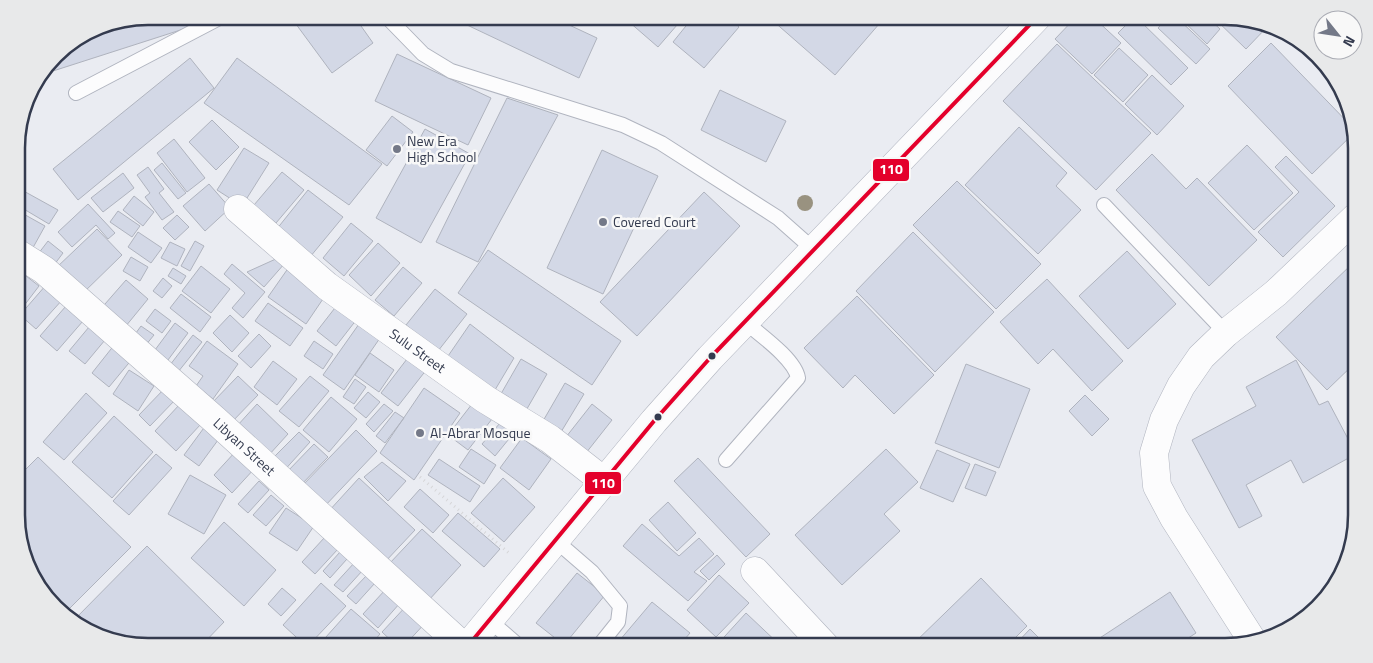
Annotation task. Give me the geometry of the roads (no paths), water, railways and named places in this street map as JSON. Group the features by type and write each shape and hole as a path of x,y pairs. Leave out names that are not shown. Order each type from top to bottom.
{"street":[{"path":"473,638 654,421 744,321 1029,25"},
{"name":"Sulu Street","path":"238,209 327,286 484,399 550,440 605,482"},
{"path":"1249,636 1174,518 1157,486 1154,453 1164,420 1181,386 1201,357 1226,333 1276,293 1348,225"},
{"name":"Libyan Street","path":"25,258 44,270 89,309 352,543 455,638"},
{"path":"755,571 818,638"}],"lane":[{"path":"76,93 206,25"},
{"path":"395,25 422,54 451,71 623,125 661,143 778,218 813,249"},
{"path":"1104,205 1226,333"},
{"path":"726,460 798,378 797,372 776,348 744,321"},
{"path":"555,540 592,572 620,606 618,622 605,638"},
{"path":"489,620 510,638"}],"place":[{"name":"New Era High School","path":"397,149"},
{"name":"Covered Court","path":"603,222"},
{"name":"Al-Abrar Mosque","path":"420,433"}]}
